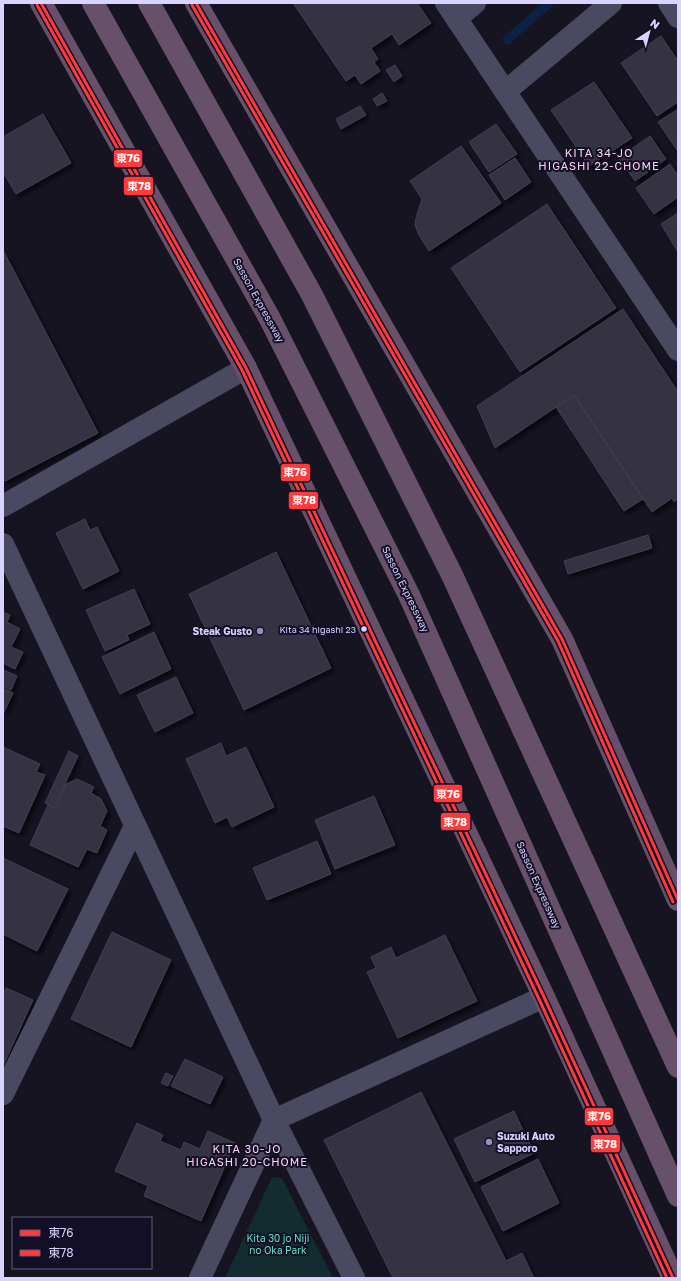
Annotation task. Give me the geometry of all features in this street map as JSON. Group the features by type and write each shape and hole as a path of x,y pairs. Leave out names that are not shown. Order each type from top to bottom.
{"highway":[{"path":"41,3 246,368 544,997 673,1278"},
{"name":"Sasson Expressway","path":"93,3 270,319 409,595 678,1196"},
{"path":"149,3 312,295 445,561 678,1067"},
{"path":"196,3 562,639 678,900"}],"street":[{"path":"475,3 452,11 678,350"},
{"path":"506,91 611,3"},
{"path":"669,3 678,17"},
{"path":"3,506 246,368"},
{"path":"3,544 274,1120 354,1278"},
{"path":"3,1094 135,826"},
{"path":"200,1278 274,1120 544,997"}],"green space":[{"name":"Kita 30 jo Niji no Oka Park","path":"272,1177 282,1178 333,1278 225,1278"}],"building":[{"path":"293,3 417,3 431,23 399,45 392,34 371,48 378,59 374,62 380,71 361,84 355,75 346,81"},
{"path":"661,36 678,61 678,102 657,116 621,63"},
{"path":"395,65 402,76 394,82 386,70"},
{"path":"594,82 632,138 589,166 551,110"},
{"path":"382,93 387,101 377,106 373,99"},
{"path":"360,106 366,115 341,129 336,119"},
{"path":"678,109 678,149 677,150 658,122"},
{"path":"43,114 71,163 16,194 3,172 3,137"},
{"path":"496,124 517,154 489,172 469,142"},
{"path":"650,136 666,159 635,181 619,158"},
{"path":"461,146 501,203 429,251 419,235 415,225 422,199 410,181"},
{"path":"515,158 531,182 505,200 489,175"},
{"path":"670,164 678,176 678,197 654,214 636,188"},
{"path":"547,204 616,308 520,372 451,268"},
{"path":"678,213 678,252 661,224"},
{"path":"3,250 98,433 5,481 3,478"},
{"path":"623,309 678,392 678,499 674,502 672,498 652,512 574,395 495,448 477,406"},
{"path":"574,395 643,499 624,511 556,407"},
{"path":"85,519 90,530 97,527 119,571 83,589 56,533"},
{"path":"648,535 652,548 568,574 564,561"},
{"name":"Steak Gusto","path":"276,552 331,668 244,710 189,594"},
{"path":"134,589 150,624 127,635 129,640 105,651 86,610"},
{"path":"3,612 10,615 7,622 20,629 11,647 23,652 15,669 3,663"},
{"path":"154,632 171,669 120,694 102,657"},
{"path":"3,670 17,676 11,690 3,686"},
{"path":"176,677 193,713 155,732 137,695"},
{"path":"3,688 13,693 3,714"},
{"path":"221,743 226,756 246,747 274,807 232,827 227,817 215,823 186,759"},
{"path":"3,747 40,764 36,772 45,775 19,833 3,826"},
{"path":"69,751 78,756 54,807 45,803"},
{"path":"77,779 94,787 91,793 101,799 107,811 100,826 107,830 97,853 87,849 78,867 30,845 48,805 55,808 66,784"},
{"path":"374,796 395,845 335,869 315,820"},
{"path":"317,841 331,874 267,900 253,868"},
{"path":"3,858 68,889 37,951 3,934"},
{"path":"112,932 171,960 131,1047 71,1019"},
{"path":"445,935 477,1001 398,1038 367,972 376,968 371,957 391,947 396,958"},
{"path":"6,988 33,1000 3,1066 3,994"},
{"path":"185,1059 223,1077 210,1104 171,1086"},
{"path":"166,1073 173,1076 168,1086 161,1083"},
{"path":"421,1092 506,1261 522,1253 534,1278 393,1278 324,1140"},
{"path":"514,1111 534,1153 475,1182 454,1139"},
{"path":"137,1123 163,1135 160,1141 181,1150 184,1142 200,1149 208,1131 235,1143 201,1221 144,1196 148,1186 115,1171"},
{"path":"538,1159 559,1203 503,1231 481,1187"}],"waterway":[{"path":"507,40 549,3"}],"transit line":[{"name":"東76","path":"41,3 246,368 544,997 673,1278"},
{"name":"東76","path":"196,3 562,639 678,900"},
{"name":"東78","path":"37,5 242,370 539,999 667,1278"},
{"name":"東78","path":"192,5 558,641 673,902"}],"place":[{"name":"Kita 34 higashi 23","path":"364,629"},
{"name":"Steak Gusto","path":"260,631"},
{"name":"Suzuki Auto Sapporo","path":"489,1142"}],"district":[{"name":"KITA 34-JO HIGASHI 22-CHOME","path":"599,159"},
{"name":"KITA 30-JO HIGASHI 20-CHOME","path":"247,1155"}]}
